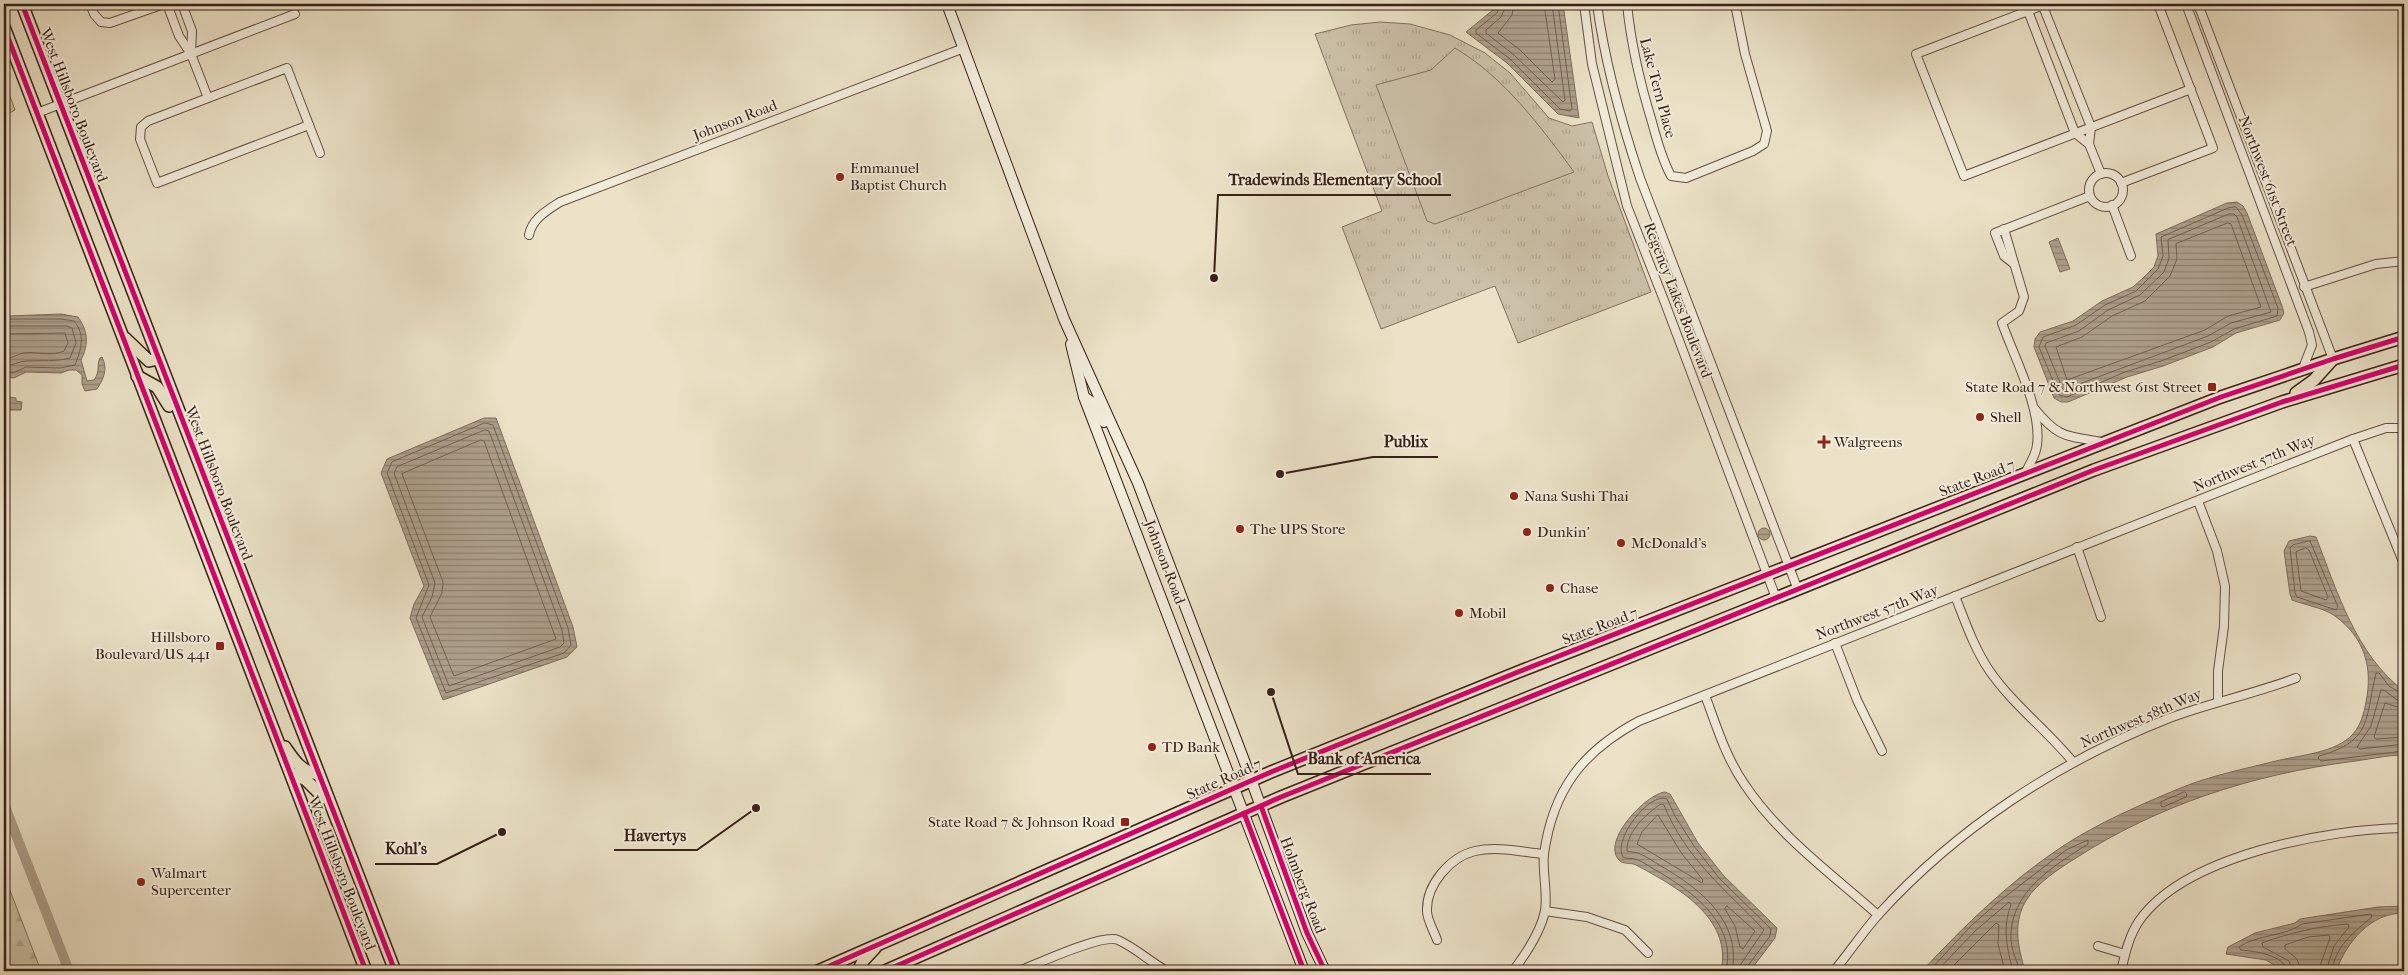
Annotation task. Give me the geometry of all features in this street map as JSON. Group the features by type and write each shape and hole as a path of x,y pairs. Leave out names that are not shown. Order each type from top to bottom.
{"main road":[{"name":"West Hillsboro Boulevard","path":"22,4 395,971"},
{"name":"West Hillsboro Boulevard","path":"4,27 366,971"},
{"path":"121,333 142,356 148,360 158,359"},
{"name":"State Road 7","path":"819,971 1252,780 1463,694 2221,397 2303,368 2404,337"},
{"path":"2282,402 2308,385 2333,359"},
{"path":"885,971 1260,806 2094,470 2282,402 2404,365"},
{"path":"137,376 153,384 162,393 193,449"},
{"path":"276,736 303,769 309,773 318,774"},
{"path":"290,773 306,780 329,803"},
{"path":"858,971 863,961 878,945"}],"street":[{"path":"90,4 94,14 101,22 110,23 165,4 179,36 191,54 208,98"},
{"path":"182,4 192,31 191,54"},
{"name":"Johnson Road","path":"947,4 1064,319 1128,460 1252,780 1260,806"},
{"name":"Regency Lakes Boulevard","path":"1584,4 1592,64 1626,206 1665,303 1776,598"},
{"name":"Regency Lakes Boulevard","path":"1597,4 1609,74 1631,152 1670,260 1798,590"},
{"name":"Lake Tern Place","path":"1626,4 1639,80 1664,162 1672,176 1686,178 1752,151 1764,144 1767,132 1745,54 1735,4"},
{"path":"2101,174 2089,144 2091,127 2044,4 2029,7 1916,54 1964,176 2075,133 2091,127 2191,89"},
{"path":"2121,183 2213,148 2158,4"},
{"name":"Northwest 61st Street","path":"2186,4 2295,290 2311,340 2310,350 2303,368"},
{"name":"Northwest 61st Street","path":"2198,4 2333,359"},
{"path":"2029,7 2075,133 2089,144"},
{"path":"37,113 295,14"},
{"name":"Johnson Road","path":"528,235 530,226 541,215 560,202 964,48"},
{"path":"309,125 157,183 140,139 141,127 148,121 287,68 320,153"},
{"path":"2110,173 2121,183 2122,194 2112,206 2107,207 2097,204 2090,196 2089,185 2096,176 2110,173"},
{"path":"2014,264 2004,256 1995,233 2090,196"},
{"path":"2112,206 2132,256"},
{"path":"2004,229 2024,297 2019,311 2002,323 2034,408 2037,446 2025,473"},
{"path":"2295,290 2376,264 2404,261"},
{"name":"Johnson Road","path":"1064,319 1084,397 1244,813"},
{"path":"1084,397 1096,405 1118,454 1128,460"},
{"path":"2034,408 2053,430 2064,436 2105,442"},
{"name":"Northwest 57th Way","path":"1513,971 1528,950 1545,911 1544,854 1556,806 1570,777 1590,754 1614,734 1640,721 1835,643 2353,439 2386,428 2404,428"},
{"path":"2353,439 2404,564"},
{"path":"2198,501 2217,551 2225,586 2224,626 2218,671 2218,701"},
{"path":"2077,547 2100,617"},
{"path":"1955,596 1973,639 1989,670 2006,691 2056,740 2073,762"},
{"path":"1835,643 1882,752"},
{"name":"Northwest 58th Way","path":"1834,971 1878,915 1921,872 1977,825 2028,788 2073,762 2126,736 2218,701 2264,690 2296,678"},
{"path":"1705,695 1727,753 1745,786 1794,840 1878,915"},
{"name":"Holmberg Road","path":"1260,806 1310,941 1325,971"},
{"name":"Holmberg Road","path":"1244,813 1304,971"},
{"path":"2121,971 2128,944 2138,922 2156,902 2177,884 2211,868 2299,841 2342,834 2404,828"},
{"path":"1437,940 1427,912 1428,898 1436,881 1453,862 1474,852 1498,849 1544,854"},
{"path":"1545,911 1587,918 1625,930 1648,953"},
{"path":"1019,971 1100,939 1116,938 1149,962 1167,971"},
{"path":"2098,946 2125,954"}],"green space":[{"path":"1380,22 1410,24 1450,35 1485,53 1510,73 1549,118 1572,126 1592,122 1608,176 1651,292 1518,343 1495,286 1381,329 1342,227 1382,211 1315,34 1351,25"},
{"path":"1455,48 1490,73 1505,88 1535,121 1574,172 1435,224 1427,221 1376,85 1431,70"},
{"path":"4,80 15,110 4,116"},
{"path":"4,875 41,971 4,971"}],"water":[{"path":"1497,4 1563,4 1579,118 1558,114 1507,63 1466,32 1493,10"},
{"path":"2237,202 2243,206 2247,213 2282,306 2284,313 2280,320 2236,333 2213,347 2127,377 2068,402 2061,402 2054,398 2034,347 2035,339 2040,332 2073,321 2102,301 2133,287 2154,267 2158,256 2156,234 2227,203"},
{"path":"2058,238 2070,269 2060,272 2049,242"},
{"path":"4,314 8,316 61,314 78,317 84,327 86,338 81,360 87,381 94,380 100,358 102,357 104,361 102,381 97,389 85,391 82,384 82,375 76,370 61,373 26,372 14,378 4,377"},
{"path":"4,396 16,398 16,401 22,402 21,410 4,410"},
{"path":"484,418 496,418 573,627 577,647 567,657 443,700 410,618 414,604 424,586 381,473 387,459"},
{"path":"1762,528 1766,528 1770,534 1766,540 1762,540 1758,536 1758,532"},
{"path":"2310,536 2316,537 2340,600 2361,641 2387,676 2404,691 2404,755 2312,768 2241,784 2207,795 2140,822 2107,839 2070,862 2049,876 2031,893 2022,908 2018,926 2020,953 2025,971 1922,971 1972,920 2006,889 2043,860 2090,830 2134,808 2190,784 2327,749 2346,740 2353,734 2362,719 2368,689 2367,666 2360,644 2345,625 2331,613 2292,600 2290,594 2284,551 2289,541"},
{"path":"1665,792 1670,794 1698,843 1723,875 1777,928 1775,938 1750,971 1721,971 1722,952 1718,935 1710,919 1683,894 1634,864 1621,862 1615,852 1616,842 1621,831 1637,809 1647,801"},
{"path":"2404,906 2404,913 2392,914 2381,918 2361,931 2346,950 2336,971 2284,971 2266,960 2226,954 2228,947 2255,933 2295,923 2300,919 2378,907"}],"waterway":[{"path":"4,804 69,971"}],"cycle path":[{"path":"22,4 395,971"},
{"path":"4,27 366,971"},
{"path":"818,971 1271,772 1518,672 2221,397 2404,337"},
{"path":"885,971 1281,797 2094,470 2282,402 2404,365"},
{"path":"1261,806 1307,933 1325,971"},
{"path":"1244,813 1304,971"}],"place":[{"name":"Emmanuel Baptist Church","path":"840,177"},
{"name":"Tradewinds Elementary School","path":"1214,278"},
{"name":"State Road 7 & Northwest 61st Street","path":"2212,387"},
{"name":"Shell","path":"1980,417"},
{"name":"Walgreens","path":"1824,442"},
{"name":"Publix","path":"1280,474"},
{"name":"Nana Sushi Thai","path":"1514,496"},
{"name":"The UPS Store","path":"1240,529"},
{"name":"Dunkin'","path":"1527,532"},
{"name":"McDonald's","path":"1621,543"},
{"name":"Chase","path":"1550,588"},
{"name":"Mobil","path":"1459,613"},
{"name":"Hillsboro Boulevard/US 441","path":"220,646"},
{"name":"Bank of America","path":"1271,692"},
{"name":"TD Bank","path":"1152,747"},
{"name":"Havertys","path":"756,808"},
{"name":"State Road 7 & Johnson Road","path":"1125,822"},
{"name":"Kohl's","path":"502,832"},
{"name":"Walmart Supercenter","path":"141,882"}]}
